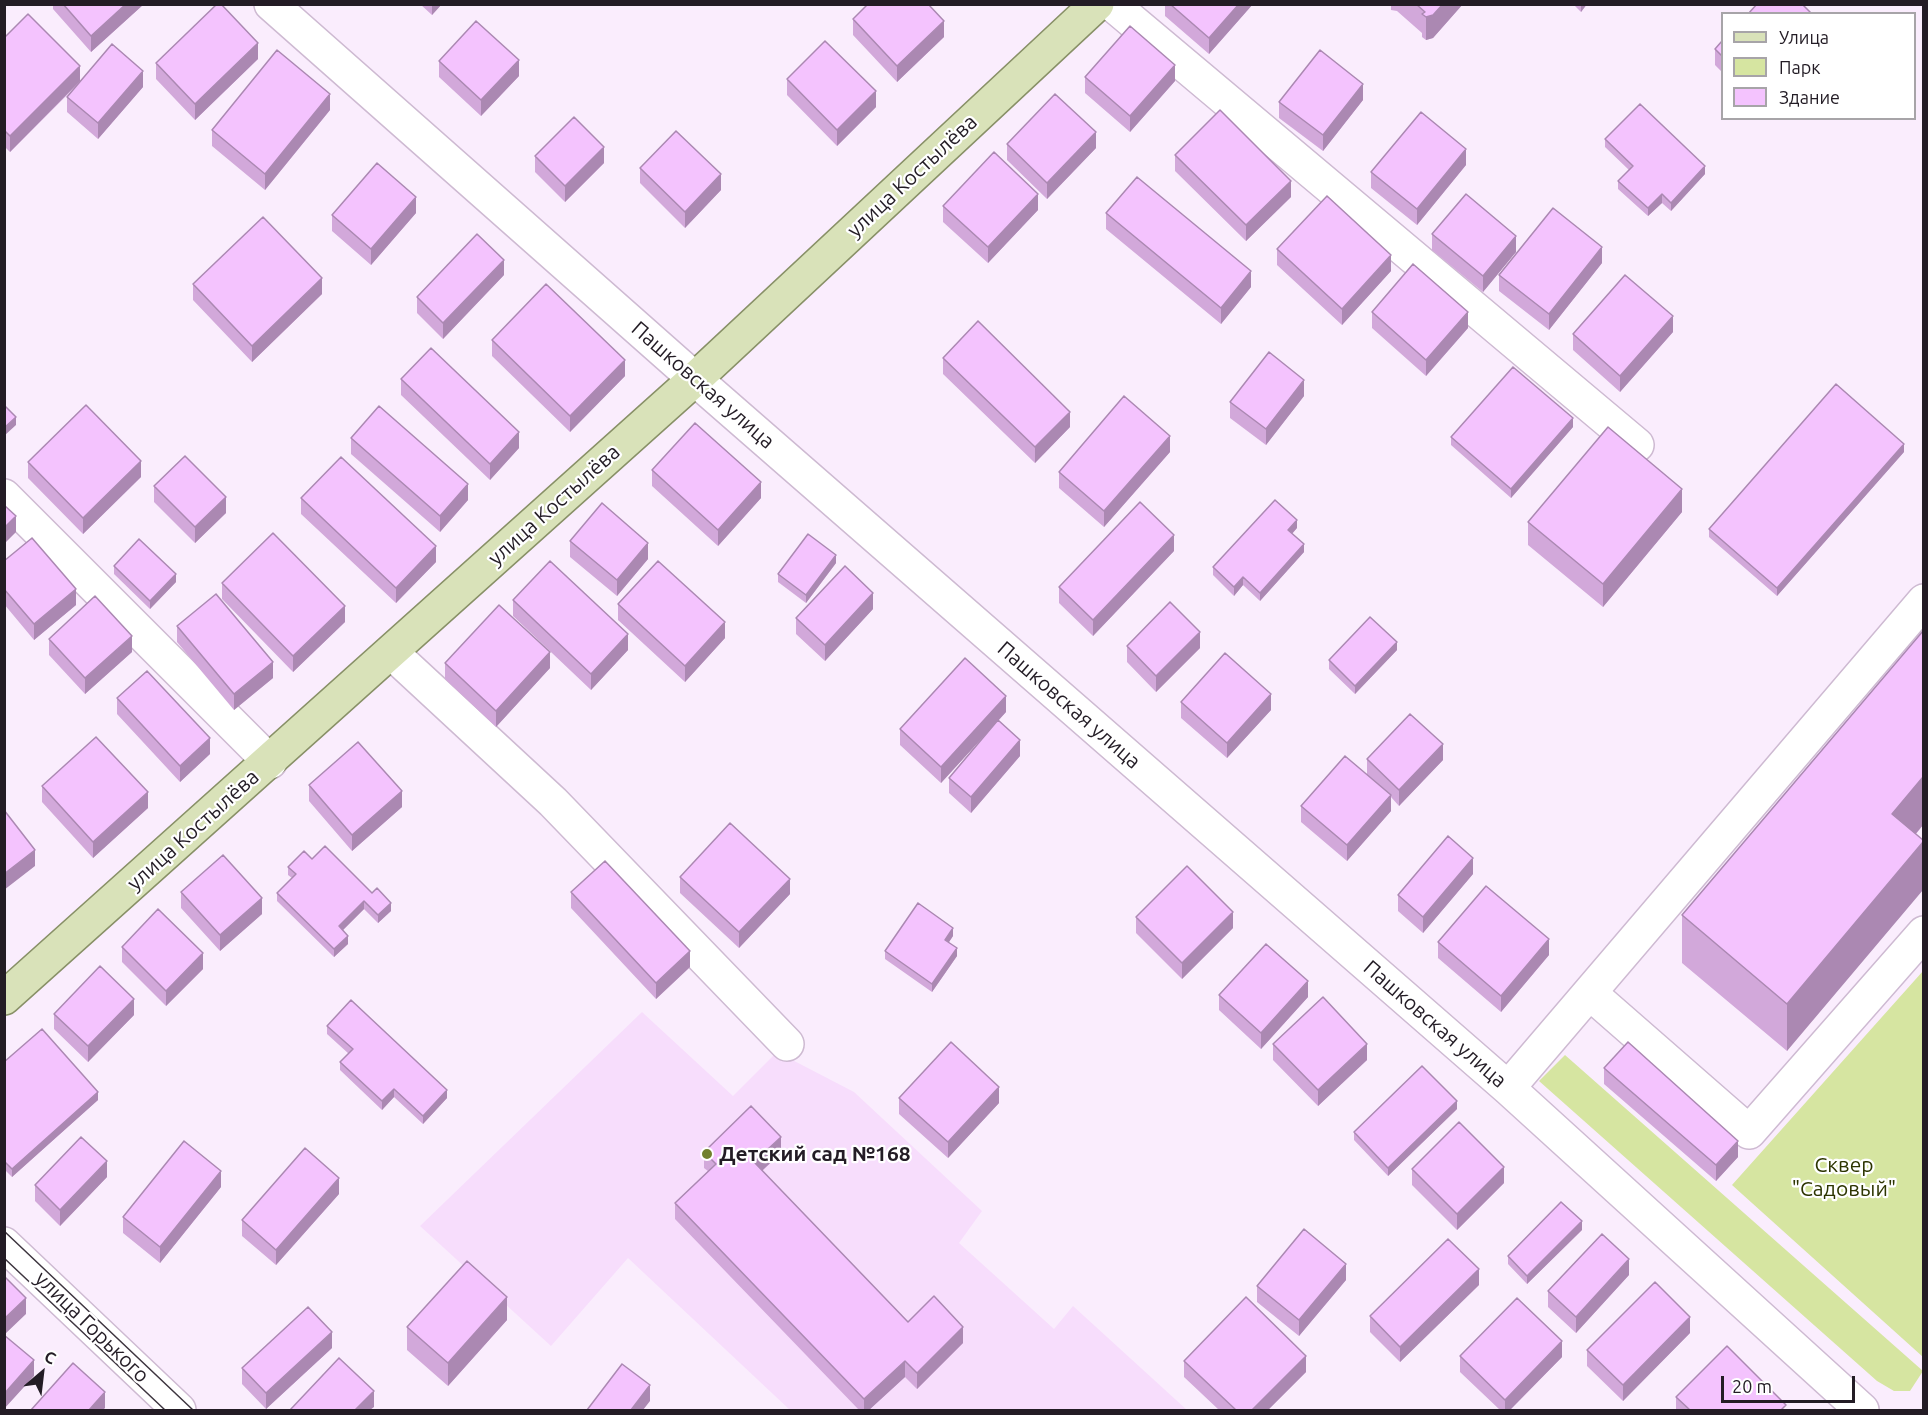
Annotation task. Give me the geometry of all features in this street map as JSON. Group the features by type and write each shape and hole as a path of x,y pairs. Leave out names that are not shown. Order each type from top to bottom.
{"main road":[{"name":"улица Костылёва","path":"4,998 270,762 694,379 1097,4"}],"street":[{"name":"Пашковская улица","path":"272,4 694,379 1508,1088 1862,1410"},
{"path":"1112,4 1637,446"},
{"path":"4,496 270,762"},
{"path":"1508,1088 1591,994 1923,601"},
{"path":"391,652 553,802 787,1044"},
{"path":"1591,994 1749,1131 1923,933"},
{"name":"улица Горького","path":"4,1244 179,1410"}],"shaded area":[{"name":"Детский сад №168","path":"642,1012 733,1096 777,1052 854,1092 982,1211 959,1243 1054,1329 1073,1306 1187,1410 790,1410 628,1258 551,1346 420,1226"}],"green space":[{"name":"Сквер \"Садовый\"","path":"1923,971 1923,1357 1732,1185"},
{"path":"1565,1055 1923,1371 1910,1391 1894,1391 1877,1381 1539,1081"}],"building":[{"path":"63,4 126,4 91,36"},
{"path":"217,4 221,4 258,43 195,104 156,63"},
{"path":"868,4 928,4 944,21 897,66 853,19"},
{"path":"1170,4 1239,4 1209,38"},
{"path":"1416,4 1443,4 1433,15 1426,17 1422,14 1425,12"},
{"path":"1757,4 1802,4 1810,12 1750,12"},
{"path":"28,14 80,66 10,136 4,130 4,38"},
{"path":"476,21 519,60 481,100 439,61"},
{"path":"1130,26 1175,65 1130,116 1085,77"},
{"path":"825,41 876,91 837,130 787,79"},
{"path":"1721,42 1721,55 1715,49"},
{"path":"112,44 143,71 98,123 67,97"},
{"path":"277,50 330,94 265,174 212,130"},
{"path":"1320,50 1363,84 1323,135 1279,102"},
{"path":"1055,94 1096,132 1047,183 1007,144"},
{"path":"1640,104 1705,166 1671,203 1662,194 1648,208 1618,181 1633,166 1605,139"},
{"path":"1220,110 1291,181 1246,225 1175,155"},
{"path":"1421,112 1466,149 1417,209 1371,172"},
{"path":"574,117 604,147 565,186 535,156"},
{"path":"676,131 721,174 685,212 640,168"},
{"path":"994,152 1038,194 988,247 943,206"},
{"path":"377,163 416,197 371,249 332,215"},
{"path":"1137,177 1251,271 1221,308 1106,213"},
{"path":"1466,194 1516,236 1483,276 1432,234"},
{"path":"1327,196 1391,255 1342,309 1277,249"},
{"path":"1553,208 1602,247 1549,314 1499,275"},
{"path":"263,217 322,278 252,346 193,284"},
{"path":"477,234 504,260 443,323 417,297"},
{"path":"1413,264 1468,312 1426,360 1372,312"},
{"path":"1625,275 1673,316 1620,376 1573,334"},
{"path":"546,284 625,360 570,416 492,340"},
{"path":"978,321 1070,412 1035,447 943,358"},
{"path":"431,348 519,432 490,464 401,379"},
{"path":"1269,352 1304,380 1266,429 1230,402"},
{"path":"1513,367 1573,418 1511,489 1451,437"},
{"path":"1836,384 1904,444 1777,588 1709,529"},
{"path":"1124,396 1170,436 1104,511 1059,472"},
{"path":"4,405 16,417 4,428"},
{"path":"86,405 141,461 83,518 28,462"},
{"path":"379,406 468,484 440,516 351,438"},
{"path":"695,423 761,482 718,530 652,470"},
{"path":"1608,427 1682,489 1603,584 1528,522"},
{"path":"185,456 226,497 195,527 154,486"},
{"path":"341,457 436,546 396,588 301,498"},
{"path":"1275,500 1297,520 1288,530 1304,544 1260,593 1243,577 1234,587 1213,567"},
{"path":"1140,502 1174,535 1093,620 1059,587"},
{"path":"602,503 648,543 617,580 570,541"},
{"path":"4,505 16,516 4,528"},
{"path":"273,533 345,606 293,656 222,583"},
{"path":"808,534 836,555 806,595 778,574"},
{"path":"32,538 76,589 34,624 4,589 4,561"},
{"path":"139,539 176,574 150,601 114,566"},
{"path":"550,561 628,634 591,674 513,600"},
{"path":"658,561 725,622 685,666 618,604"},
{"path":"845,566 873,593 825,645 796,618"},
{"path":"216,594 273,662 234,694 177,626"},
{"path":"95,596 132,636 85,678 49,639"},
{"path":"1170,602 1200,632 1156,676 1127,646"},
{"path":"499,605 550,652 496,711 445,663"},
{"path":"1370,617 1397,642 1355,686 1329,660"},
{"path":"1923,631 1923,777 1892,814 1923,842 1787,1004 1682,915"},
{"path":"1225,653 1271,694 1227,743 1181,702"},
{"path":"965,658 1006,696 941,767 900,729"},
{"path":"147,671 210,738 180,766 117,698"},
{"path":"1410,714 1443,744 1399,790 1367,759"},
{"path":"998,720 1020,740 971,797 949,778"},
{"path":"96,737 148,792 93,842 42,786"},
{"path":"358,742 402,791 352,835 309,785"},
{"path":"1345,756 1391,795 1347,845 1301,806"},
{"path":"4,810 35,850 4,874"},
{"path":"730,823 790,879 739,932 680,877"},
{"path":"1448,836 1473,858 1423,917 1398,895"},
{"path":"325,846 372,893 377,888 391,903 378,915 364,901 339,926 348,936 334,949 277,893 296,874 288,867 304,851 312,859"},
{"path":"223,855 262,898 220,935 181,892"},
{"path":"605,861 690,951 656,983 571,892"},
{"path":"1187,866 1233,912 1182,963 1136,917"},
{"path":"1486,886 1549,939 1501,996 1438,942"},
{"path":"918,903 953,928 945,940 957,948 932,984 885,951"},
{"path":"158,909 203,953 166,991 122,947"},
{"path":"1266,944 1308,981 1261,1033 1219,995"},
{"path":"100,966 134,999 88,1046 54,1014"},
{"path":"1323,997 1367,1044 1318,1090 1273,1044"},
{"path":"351,1000 447,1090 423,1116 394,1089 382,1101 340,1062 353,1049 327,1026"},
{"path":"42,1029 98,1092 12,1169 4,1161 4,1062"},
{"path":"951,1042 999,1087 948,1142 899,1098"},
{"path":"1628,1042 1738,1141 1716,1165 1604,1068"},
{"path":"1422,1066 1457,1101 1388,1168 1354,1132"},
{"path":"751,1106 781,1137 754,1162 908,1322 934,1296 963,1327 917,1373 905,1361 864,1399 675,1203 716,1164 704,1152"},
{"path":"1459,1122 1504,1167 1457,1214 1412,1169"},
{"path":"81,1137 107,1161 60,1210 35,1185"},
{"path":"184,1141 221,1171 160,1247 123,1217"},
{"path":"305,1148 339,1178 276,1250 242,1220"},
{"path":"1561,1202 1582,1221 1527,1276 1508,1256"},
{"path":"1304,1229 1346,1264 1299,1320 1257,1286"},
{"path":"1602,1234 1629,1259 1576,1317 1548,1291"},
{"path":"1448,1239 1479,1269 1400,1347 1370,1316"},
{"path":"467,1261 507,1297 448,1363 407,1327"},
{"path":"4,1276 26,1298 4,1319"},
{"path":"1655,1282 1690,1317 1623,1385 1587,1350"},
{"path":"1246,1297 1306,1356 1252,1410 1236,1410 1184,1361"},
{"path":"1517,1298 1562,1341 1505,1400 1460,1356"},
{"path":"308,1307 332,1332 266,1393 242,1368"},
{"path":"4,1335 34,1360 4,1394"},
{"path":"1727,1346 1786,1405 1781,1410 1690,1410 1676,1397"},
{"path":"339,1358 374,1391 355,1410 290,1410"},
{"path":"73,1363 105,1392 89,1410 31,1410"},
{"path":"622,1364 650,1385 631,1410 587,1410"}],"tram line":[{"path":"4,1231 193,1410"},
{"path":"4,1258 165,1410"}],"place":[{"name":"Детский сад №168","path":"707,1154"}]}
